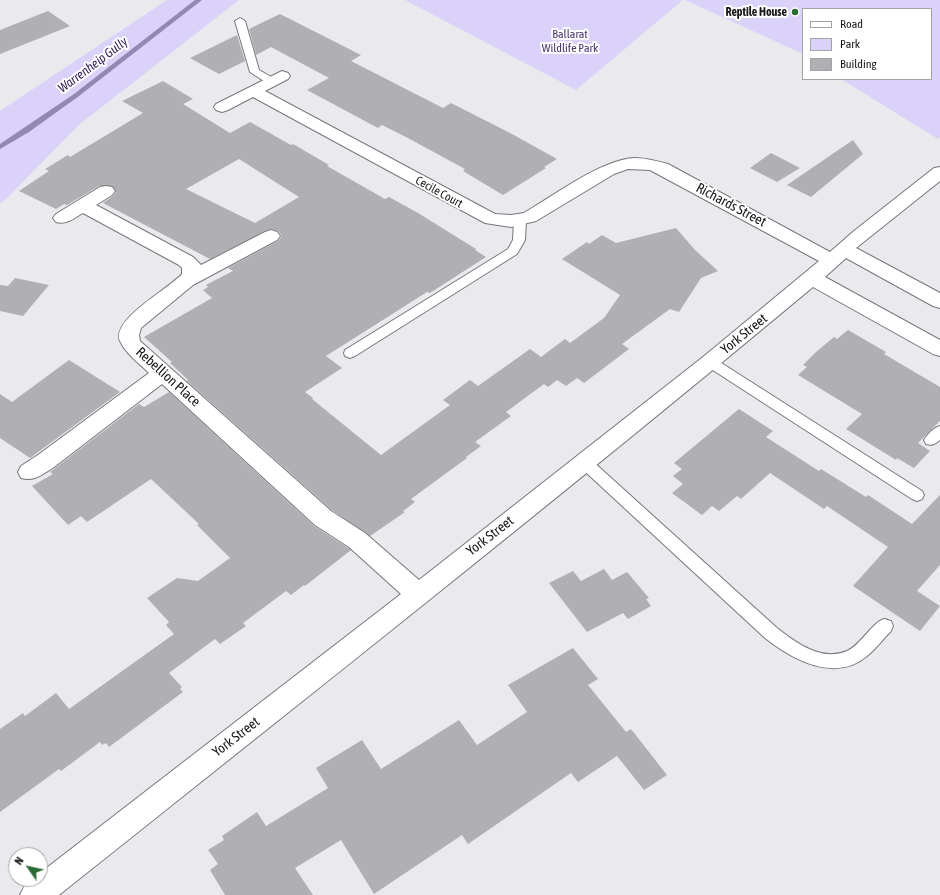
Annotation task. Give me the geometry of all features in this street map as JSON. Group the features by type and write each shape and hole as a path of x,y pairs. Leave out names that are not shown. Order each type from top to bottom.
{"street":[{"path":"222,107 277,78"},
{"name":"Cecile Court","path":"253,91 483,216 503,221 520,220 536,214 603,172 627,163"},
{"name":"Richards Street","path":"627,163 647,164 662,168 837,254 940,301"},
{"name":"York Street","path":"35,895 412,599 710,362 812,278 837,254 940,172"},
{"path":"62,218 106,191"},
{"path":"83,205 186,261 192,266 191,274 186,281"},
{"path":"186,281 271,236"},
{"path":"812,278 940,350"},
{"name":"Rebellion Place","path":"186,281 140,318 128,332 128,337 134,347 323,518 341,543 412,599"},
{"path":"29,472 46,461 163,373"}],"lane":[{"path":"240,21 255,72 277,78"},
{"path":"350,353 514,251 519,240 520,220"},
{"path":"710,362 917,495"},
{"path":"584,462 771,633 792,648 814,659 841,661 864,650 885,626"}],"green space":[{"path":"167,0 239,0 80,124 6,199 0,203 0,111"},
{"name":"Ballarat Wildlife Park","path":"405,0 683,0 576,90"},
{"path":"685,0 940,0 940,137 938,139 843,80 932,80 932,8 802,8 802,54"}],"building":[{"path":"48,11 70,26 0,54 0,30"},
{"path":"280,14 361,55 351,61 443,108 451,103 557,159 544,167 546,168 503,195 463,171 465,169 406,137 382,125 378,128 307,90 329,78 271,47 256,55 249,29"},
{"path":"237,35 245,61 219,74 190,58"},
{"path":"163,81 193,99 183,104 230,133 250,122 291,145 293,144 329,165 327,166 385,199 389,197 418,213 476,249 475,250 486,257 430,293 427,292 326,356 342,368 305,392 381,455 450,405 443,400 470,380 478,386 530,349 541,357 565,339 570,343 604,318 620,295 562,259 587,242 589,244 602,235 616,243 676,228 695,250 718,271 701,278 679,312 670,309 622,344 629,349 584,383 577,378 566,386 557,380 548,387 544,384 506,412 511,416 475,442 481,446 411,499 415,502 403,511 405,512 370,536 332,510 187,381 188,380 170,363 172,362 144,337 212,298 203,290 208,287 206,285 233,271 228,268 278,241 282,236 278,231 271,229 265,231 210,259 103,203 116,192 112,186 99,186 67,205 64,204 56,209 19,191 49,171 45,169 68,155 70,157 143,113 122,101","holes":["239,159 299,197 255,223 186,189"]},
{"path":"853,140 863,154 811,197 787,185"},
{"path":"771,153 800,168 777,182 750,168"},
{"path":"15,278 49,285 23,316 0,311 0,285 8,286"},
{"path":"848,330 886,352 884,354 940,387 940,421 918,443 930,451 914,468 897,458 896,460 846,429 862,414 798,375 807,367 803,365 816,352 834,337 837,339"},
{"path":"69,360 120,392 30,458 0,438 0,394 12,402"},
{"path":"169,392 314,526 351,550 291,595 286,591 243,623 246,626 220,644 215,639 169,673 182,687 180,689 183,692 109,747 106,743 102,745 100,742 61,771 59,769 0,812 0,729 23,713 25,716 56,693 69,709 174,634 166,625 169,622 147,598 177,578 198,581 230,558 197,525 199,524 151,479 87,522 81,516 68,525 32,486 53,474 50,472 139,404 144,407"},
{"path":"739,409 773,431 766,437 819,471 821,469 866,497 868,495 912,524 940,495 940,565 917,591 940,606 920,631 853,586 888,547 827,506 824,509 770,473 741,499 737,496 719,511 712,506 702,515 672,493 683,484 673,476 682,469 674,463"},
{"path":"604,569 612,580 627,572 649,598 646,599 651,606 628,619 623,613 587,632 549,583 573,571 581,581"},
{"path":"573,648 598,679 588,685 626,732 631,729 667,775 644,790 617,756 578,782 571,773 468,844 462,835 374,894 341,840 295,868 313,895 225,895 210,870 218,864 208,850 224,840 222,836 257,812 266,826 328,788 316,768 362,740 381,769 459,720 477,745 527,712 508,685"}],"waterway":[{"name":"Warrenheip Gully","path":"0,147 52,113 199,0"}],"place":[{"name":"Reptile House","path":"795,12"}]}
